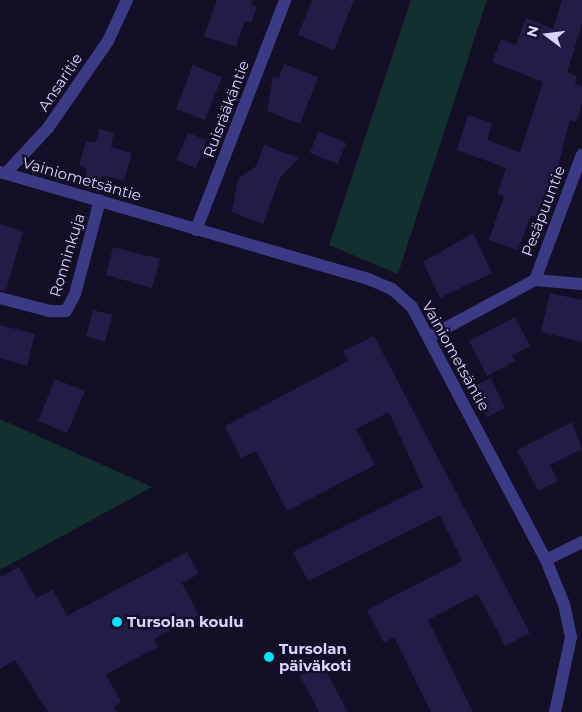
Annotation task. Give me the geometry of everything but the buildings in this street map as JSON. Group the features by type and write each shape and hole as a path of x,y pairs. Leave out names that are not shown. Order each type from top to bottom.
{"street":[{"name":"Ansaritie","path":"3,173 48,128 108,41 127,0"},
{"name":"Ruisrääkäntie","path":"196,230 285,0"},
{"name":"Pesäpuuntie","path":"535,280 582,154"},
{"name":"Vainiometsäntie","path":"3,173 100,200 392,289 412,307 546,560 569,620 571,636 555,712"},
{"name":"Ronninkuja","path":"0,298 50,311 66,311 75,294 100,200"},
{"name":"Pesäpuuntie","path":"429,337 535,280 582,284"},
{"path":"546,560 582,542"}],"green space":[{"path":"411,0 487,0 398,274 329,245"},
{"path":"0,419 152,487 0,570"}],"place":[{"name":"Tursolan koulu","path":"117,622"},
{"name":"Tursolan päiväkoti","path":"269,657"}]}
